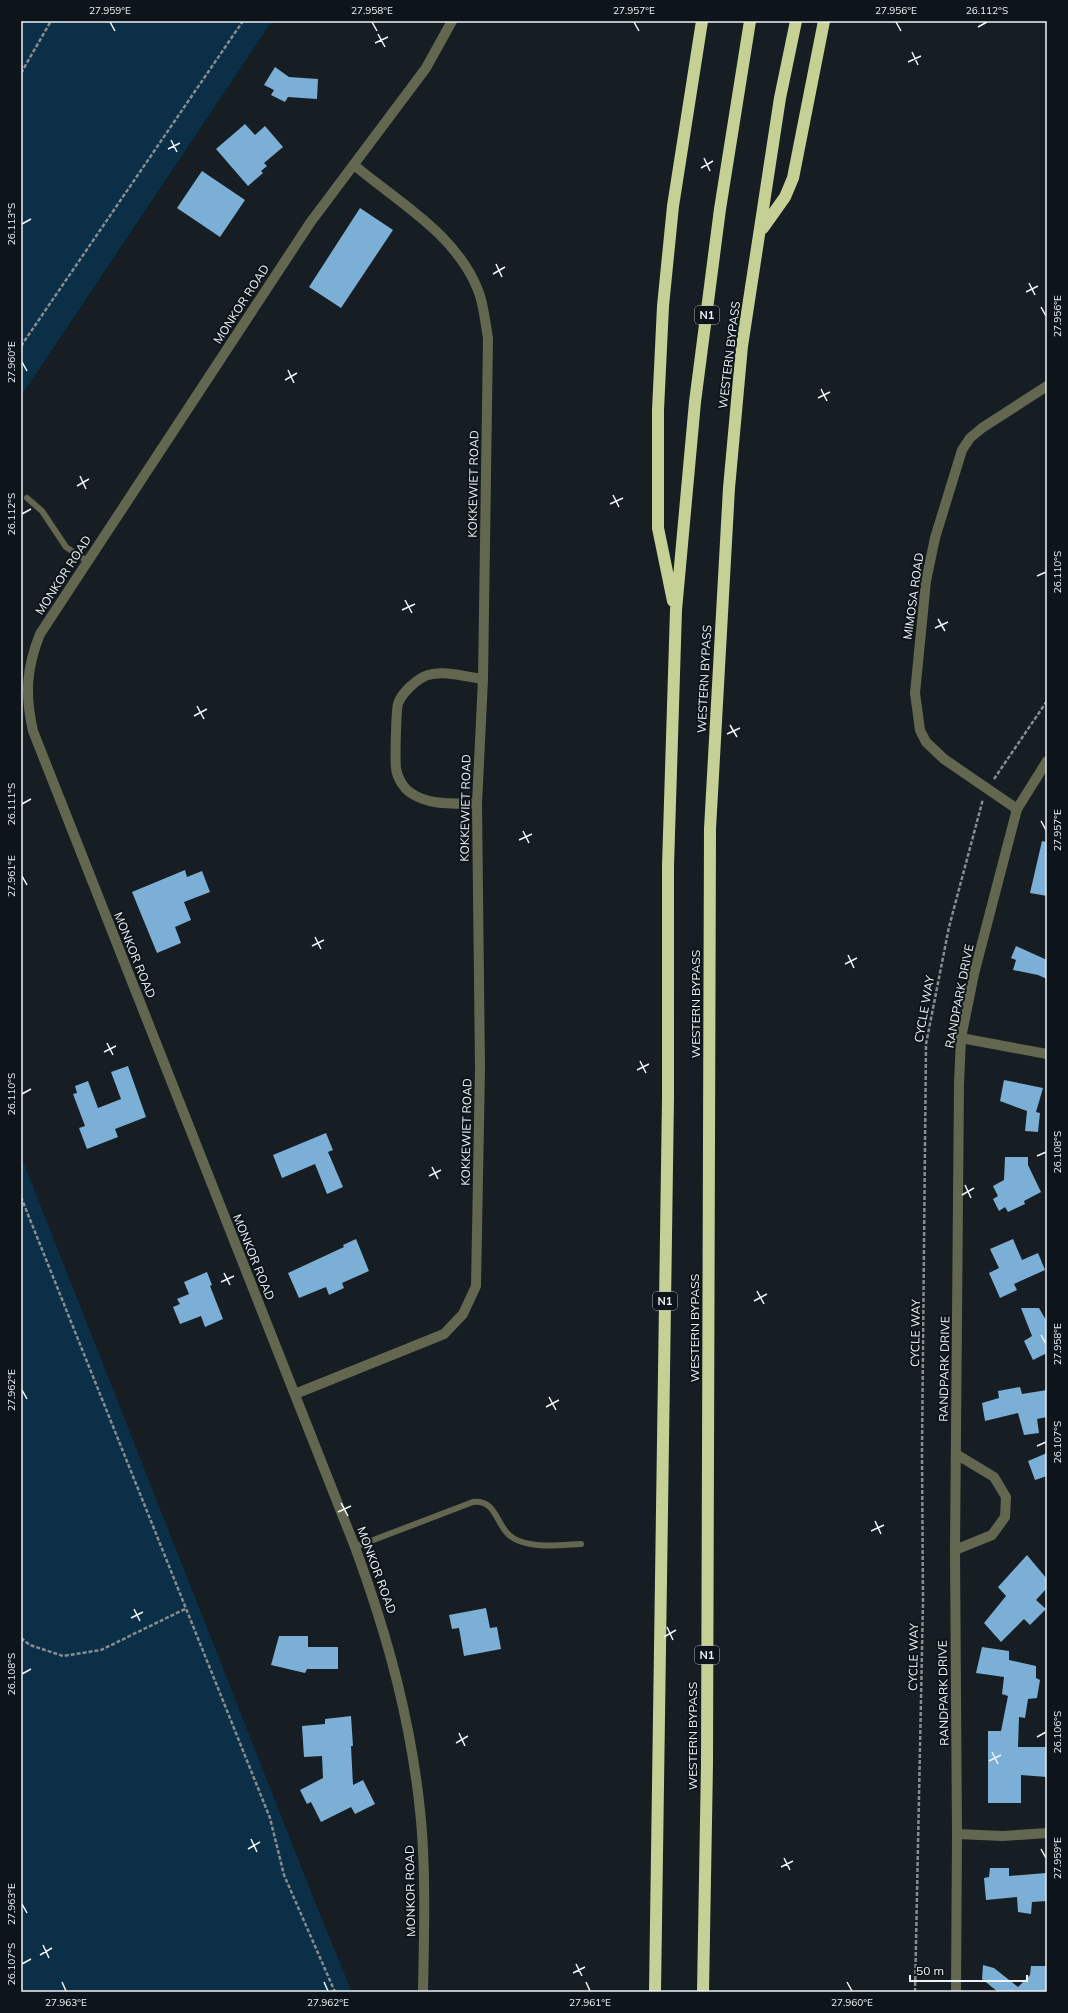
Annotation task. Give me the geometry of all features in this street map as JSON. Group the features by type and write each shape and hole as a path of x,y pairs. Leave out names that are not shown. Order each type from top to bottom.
{"highway":[{"path":"676,610 665,568 658,528 658,410 662,321 673,206 702,21"},
{"name":"N1","path":"655,1992 668,1098 668,866 676,610 696,402 719,217 750,21"},
{"name":"WESTERN BYPASS","path":"703,1992 707,1748 710,828 729,488 742,346 761,230 780,98 796,21"},
{"path":"761,230 785,197 792,178 824,21"}],"street":[{"name":"MONKOR ROAD","path":"423,1992 422,1843 412,1744 391,1653 378,1608 33,732 26,695 32,656 40,634 87,560 310,223 426,68 452,21"},
{"name":"KOKKEWIET ROAD","path":"294,1394 444,1334 463,1314 476,1286 480,1069 477,804 483,679 488,338 482,304 470,274 454,250 435,230 354,165"},
{"name":"MIMOSA ROAD","path":"1017,809 989,788 944,759 926,742 920,730 915,693 926,581 936,538 962,450 970,438 982,428 1047,386"},
{"path":"477,804 443,803 424,799 411,793 401,782 396,768 398,704 405,692 416,682 428,675 442,673 483,679"},
{"name":"RANDPARK DRIVE","path":"956,1992 957,1834 955,1550 959,1084 961,1038 976,967 1017,809 1047,761"},
{"path":"961,1038 1047,1054"},
{"path":"955,1550 992,1535 1005,1517 1006,1497 994,1477 956,1454"},
{"path":"957,1834 1004,1836 1047,1834"}],"lane":[{"path":"27,498 42,511 66,547 87,560"},
{"path":"355,1547 472,1502 479,1501 489,1505 505,1533 519,1542 545,1545 581,1544"}],"path":[{"path":"21,73 51,21"},
{"path":"21,346 243,21"},
{"name":"CYCLE WAY","path":"915,1992 923,1602 922,1452 926,1044 949,927 983,799 1047,701"},
{"path":"21,1197 270,1818 284,1875 335,1992"},
{"path":"21,1638 30,1645 63,1656 101,1650 186,1609"}],"shaded area":[{"path":"21,21 272,21 21,396"},
{"path":"21,1156 317,1907 352,1992 21,1992"}],"building":[{"path":"275,67 289,77 318,79 317,99 288,97 285,102 271,95 274,90 264,85"},
{"path":"245,124 255,135 265,126 283,147 264,163 267,166 261,171 263,173 248,186 216,149"},
{"path":"202,171 245,200 220,237 177,208"},
{"path":"360,208 393,230 341,308 309,287"},
{"path":"1042,841 1047,842 1047,896 1030,893"},
{"path":"185,870 187,877 202,871 210,892 184,902 191,920 175,927 181,943 157,953 132,892"},
{"path":"1016,946 1047,960 1047,979 1038,975 1013,970 1016,960 1011,958"},
{"path":"128,1066 146,1117 115,1129 118,1137 87,1149 79,1128 85,1126 73,1094 77,1093 75,1086 88,1081 98,1108 121,1099 111,1072"},
{"path":"1004,1080 1043,1088 1036,1112 1040,1113 1038,1132 1025,1131 1027,1111 1000,1101"},
{"path":"326,1133 333,1150 328,1152 343,1187 327,1194 315,1164 282,1178 273,1155"},
{"path":"1005,1157 1028,1157 1028,1165 1041,1192 1024,1201 1025,1204 1008,1212 1005,1207 999,1211 993,1199 998,1196 993,1186 1004,1180"},
{"path":"356,1239 369,1271 342,1283 344,1288 329,1295 326,1287 299,1298 288,1273 344,1247 343,1245"},
{"path":"1013,1239 1022,1260 1038,1253 1045,1270 1014,1284 1017,1290 1000,1298 989,1273 999,1268 990,1249"},
{"path":"207,1272 212,1285 210,1286 223,1319 205,1327 201,1316 180,1324 173,1307 180,1304 177,1299 189,1294 184,1282"},
{"path":"1021,1308 1039,1308 1047,1322 1047,1353 1033,1360 1024,1341 1032,1336"},
{"path":"1020,1387 1022,1394 1047,1390 1047,1417 1037,1419 1039,1433 1024,1435 1018,1413 985,1421 982,1403 999,1398 998,1391"},
{"path":"1047,1453 1047,1476 1035,1480 1028,1461"},
{"path":"1027,1555 1047,1579 1047,1588 1036,1600 1046,1609 1030,1625 1024,1619 1001,1642 984,1623 1006,1596 998,1587"},
{"path":"486,1608 490,1628 497,1627 501,1649 464,1656 459,1628 452,1629 449,1615"},
{"path":"279,1636 308,1636 308,1647 338,1647 338,1669 307,1669 305,1673 271,1665"},
{"path":"982,1647 1009,1651 1009,1660 1036,1666 1036,1678 1040,1680 1037,1698 1028,1699 1025,1718 1019,1717 1018,1747 1047,1747 1047,1777 1021,1775 1021,1803 988,1803 988,1731 1001,1731 1008,1696 1002,1694 1004,1677 976,1673"},
{"path":"351,1716 353,1785 363,1780 375,1804 355,1814 351,1807 321,1822 311,1802 307,1804 300,1790 323,1778 322,1756 304,1757 302,1726 325,1724 325,1719"},
{"path":"990,1868 1009,1868 1009,1876 1046,1873 1046,1901 1032,1902 1031,1914 1018,1912 1017,1897 986,1900 984,1878 989,1877"},
{"path":"983,1965 994,1968 1018,1987 1030,1975 1031,1966 1047,1966 1047,1992 998,1992 982,1979"}]}
